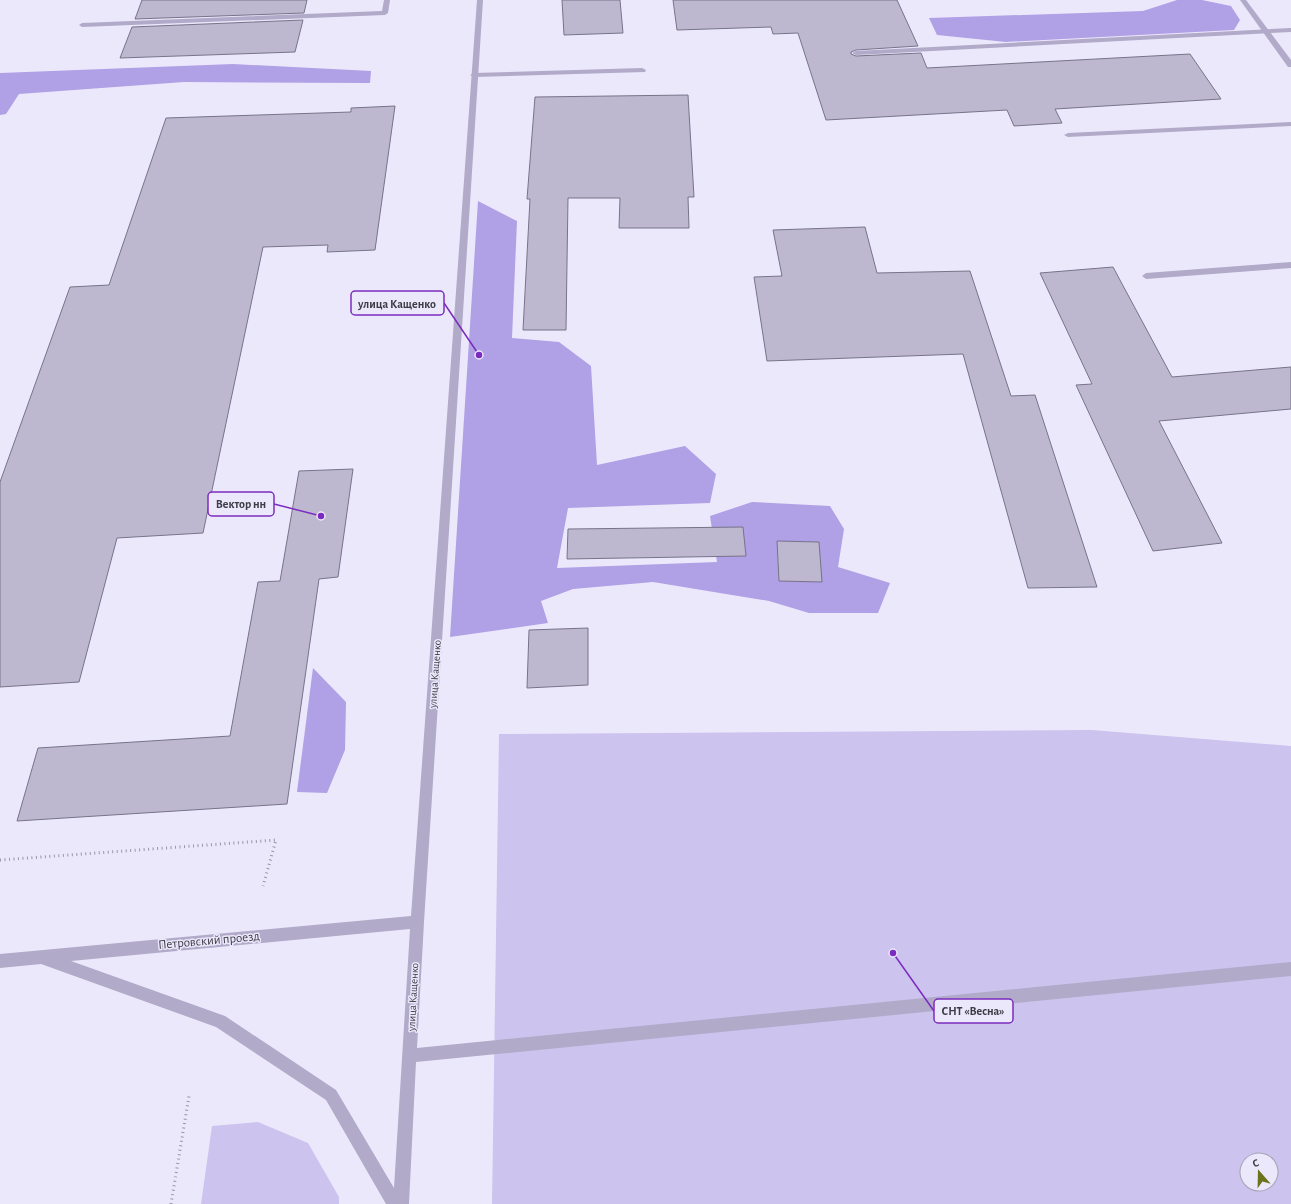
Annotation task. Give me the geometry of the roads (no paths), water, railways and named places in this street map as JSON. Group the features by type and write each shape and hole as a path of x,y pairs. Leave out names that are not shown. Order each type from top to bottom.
{"street":[{"path":"82,25 385,13 387,0"},
{"name":"улица Кащенко","path":"401,1204 417,922 457,355 480,0"},
{"path":"1243,0 1291,65"},
{"path":"856,53 1291,30"},
{"path":"474,76 642,70"},
{"path":"1068,135 1291,124"},
{"path":"1146,276 1291,265"},
{"name":"Петровский проезд","path":"0,961 417,922"},
{"path":"41,957 220,1021 331,1095 395,1204"},
{"path":"410,1056 1291,969"}],"place":[{"name":"улица Кащенко","path":"479,355"},
{"name":"Вектор нн","path":"321,516"},
{"name":"СНТ «Весна»","path":"893,953"}]}
